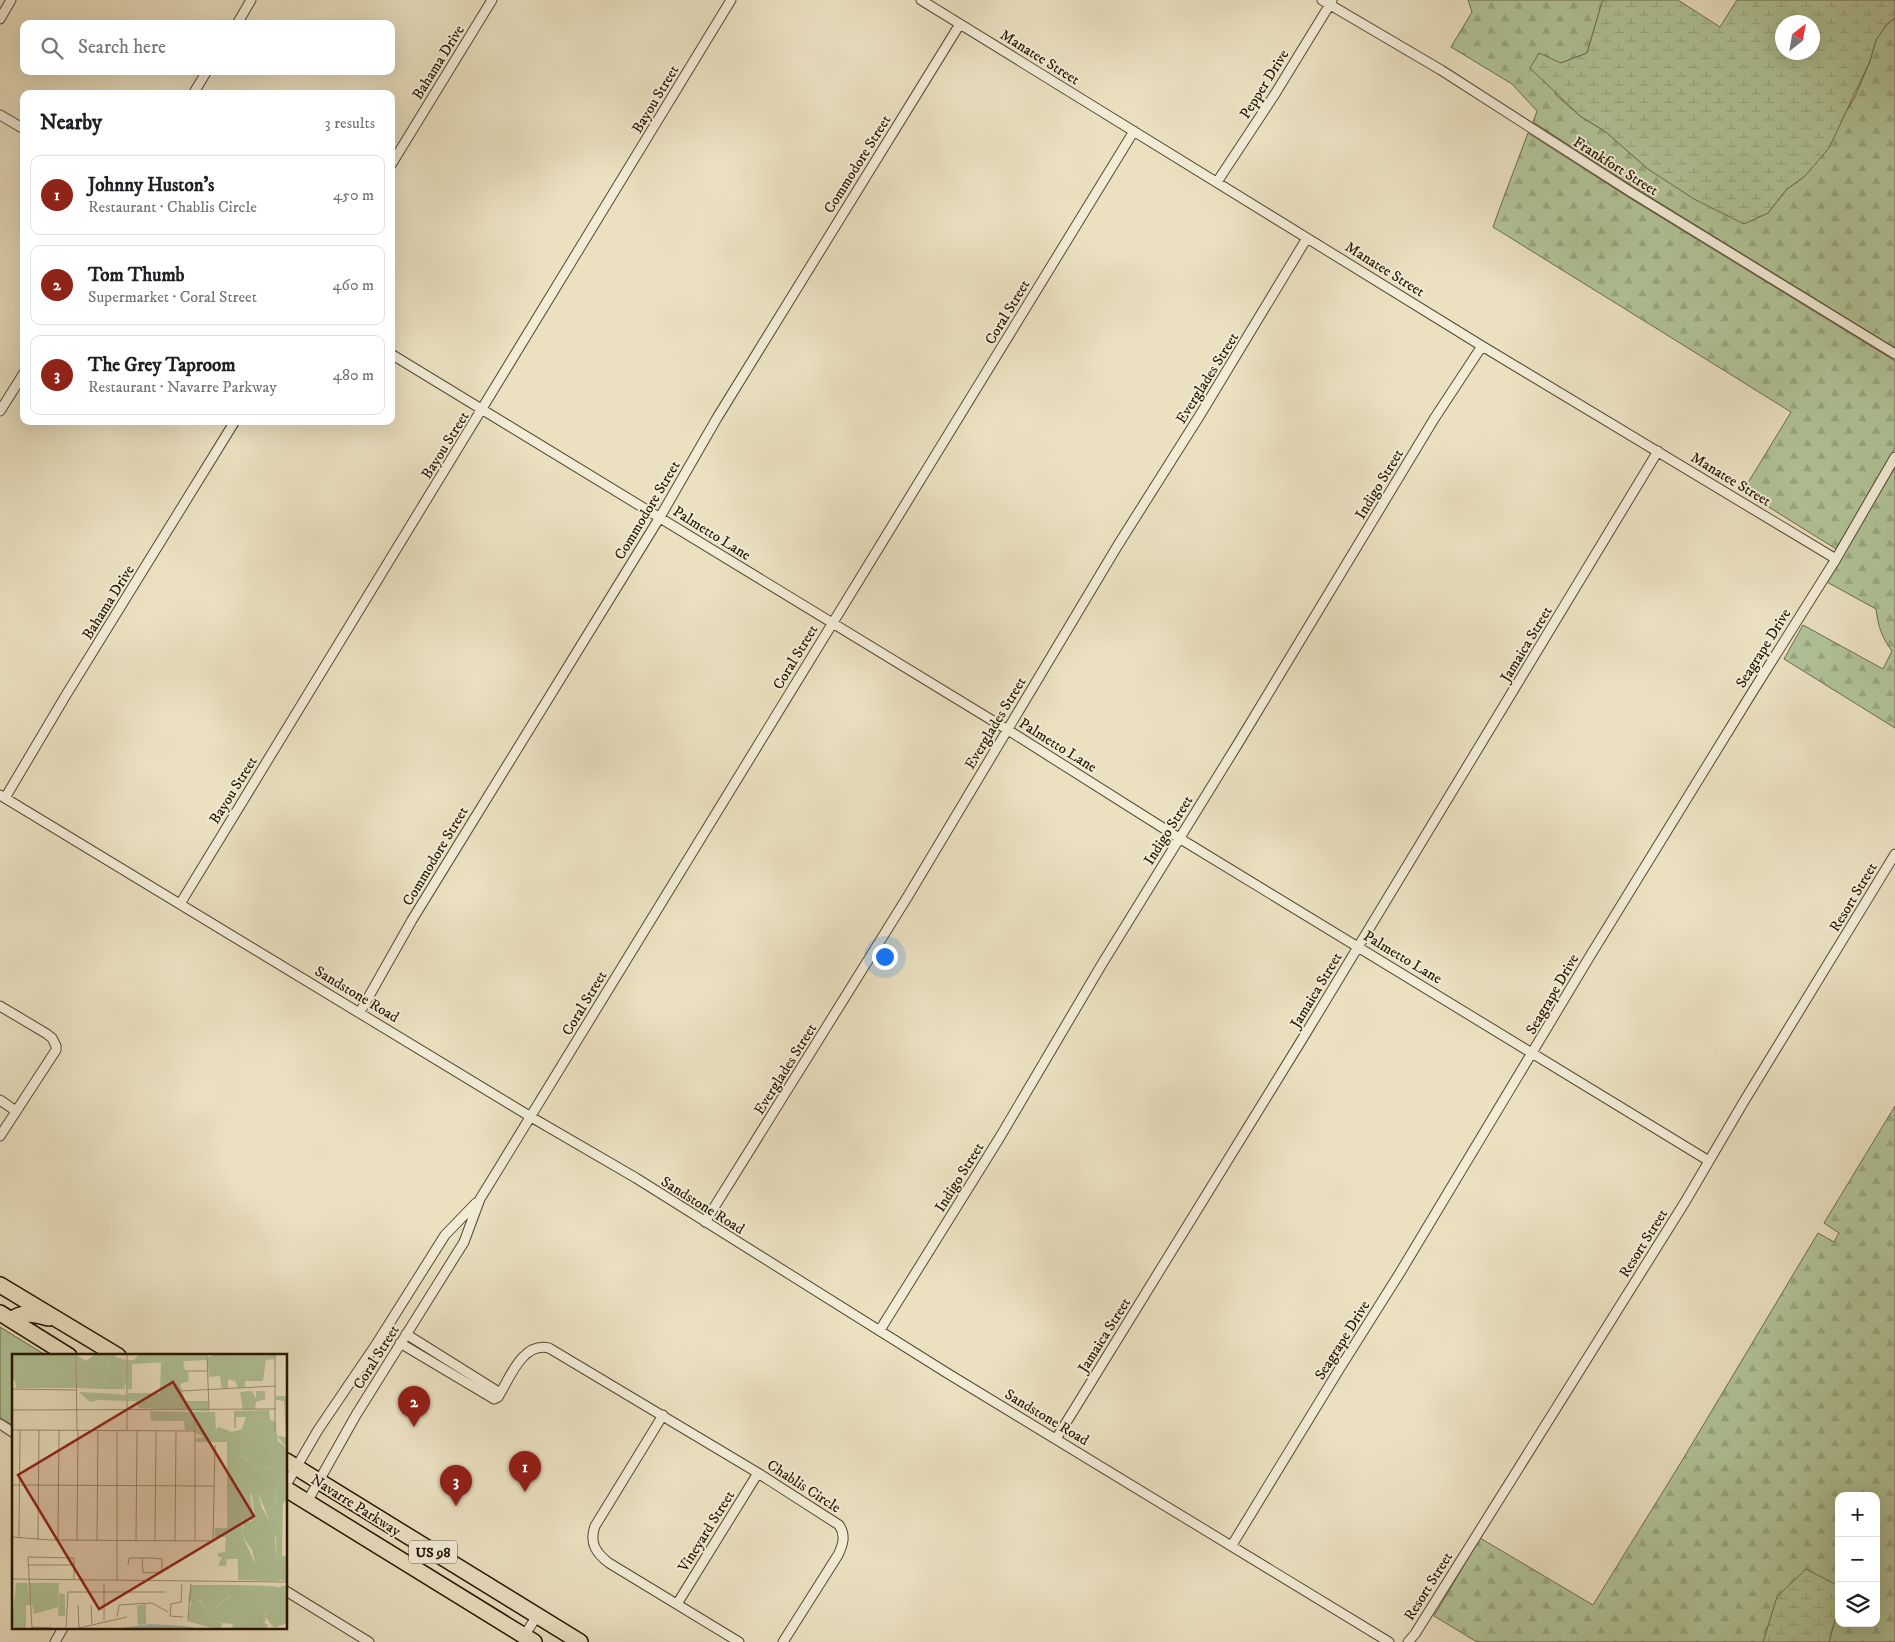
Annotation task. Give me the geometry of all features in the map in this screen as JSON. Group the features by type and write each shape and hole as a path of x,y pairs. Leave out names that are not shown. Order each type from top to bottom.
{"highway":[{"path":"0,1285 115,1354"},
{"path":"0,1299 19,1296"},
{"path":"6,1317 24,1314 58,1319"},
{"path":"6,1317 67,1354"},
{"name":"Navarre Parkway","path":"291,1464 580,1642"},
{"name":"Navarre Parkway","path":"288,1490 529,1639"}],"street":[{"path":"0,19 12,0"},
{"path":"239,20 252,0"},
{"name":"Bahama Drive","path":"395,158 492,0"},
{"name":"Bayou Street","path":"180,904 483,410 731,0"},
{"name":"Manatee Street","path":"921,0 1482,346 1836,558"},
{"name":"Pepper Drive","path":"1218,182 1275,94 1328,2"},
{"name":"Frankfort Street","path":"1328,2 1440,70 1631,192 1895,354"},
{"name":"Commodore Street","path":"360,1012 417,912 960,24"},
{"path":"195,90 205,75"},
{"path":"0,114 20,126"},
{"name":"Coral Street","path":"307,1502 356,1415 464,1242 480,1199 1134,130"},
{"name":"Everglades Street","path":"705,1222 903,904 1118,545 1307,238"},
{"name":"Indigo Street","path":"880,1330 1000,1137 1102,964 1434,419 1482,346"},
{"name":"Palmetto Lane","path":"395,356 1008,730 1179,838 1709,1161"},
{"path":"0,411 20,378"},
{"name":"Bahama Drive","path":"3,797 233,425"},
{"name":"Jamaica Street","path":"1056,1439 1658,451"},
{"name":"Seagrape Drive","path":"1232,1545 1534,1053 1590,956 1747,699 1836,558 1895,457"},
{"name":"Sandstone Road","path":"3,797 531,1117 636,1178 1056,1439 1389,1642"},
{"name":"Resort Street","path":"1408,1642 1415,1634 1709,1161 1895,854"},
{"path":"0,1006 47,1034 52,1038 56,1046 56,1050 0,1136"},
{"path":"0,1100 16,1110"},
{"name":"Coral Street","path":"288,1477 291,1464 318,1430 380,1338 445,1235 480,1199"},
{"path":"400,1343 494,1398 498,1397 497,1391 406,1334"},
{"name":"Chablis Circle","path":"498,1397 530,1349 544,1347 552,1350 758,1473 839,1525 844,1540 838,1555 783,1642"},
{"path":"663,1416 595,1526 593,1543 600,1557 739,1642"},
{"path":"0,1424 12,1432"},
{"name":"Vineyard Street","path":"677,1604 758,1473"},
{"path":"288,1592 368,1642"},
{"path":"529,1639 537,1616"},
{"path":"55,1642 62,1630"}],"green space":[{"path":"1468,0 1605,0 1602,3 1587,53 1561,63 1555,94 1580,116 1606,132 1648,169 1768,213 1787,189 1805,176 1855,97 1870,61 1876,40 1887,24 1895,18 1895,348 1634,187 1533,122 1537,111 1512,84 1451,47 1472,12"},
{"path":"1605,0 1678,0 1720,27 1737,0 1895,0 1895,18 1887,24 1876,40 1870,61 1829,148 1805,176 1787,189 1768,213 1744,224 1694,199 1648,169 1606,132 1580,116 1530,68 1539,53 1561,63 1587,53 1602,2"},
{"path":"1528,133 1628,197 1895,361 1895,448 1836,549 1743,491 1791,412 1493,227"},
{"path":"1895,467 1895,728 1784,659 1803,625 1883,669 1892,651 1881,632 1876,609 1827,582"},
{"path":"1895,1106 1895,1642 1829,1642 1835,1620 1835,1627 1880,1627 1880,1492 1835,1492 1835,1616 1765,1638 1763,1642 1477,1642 1434,1616 1480,1538 1593,1605 1818,1233 1834,1242 1839,1233 1824,1223"},
{"path":"0,1327 44,1354 12,1354 12,1425 0,1418"},
{"path":"1806,1569 1835,1584 1835,1620 1829,1642 1763,1642 1777,1597"}],"place":[{"name":"Tom Thumb","path":"414,1427"},
{"name":"Johnny Huston's","path":"525,1492"},
{"name":"The Grey Taproom","path":"456,1506"}]}
